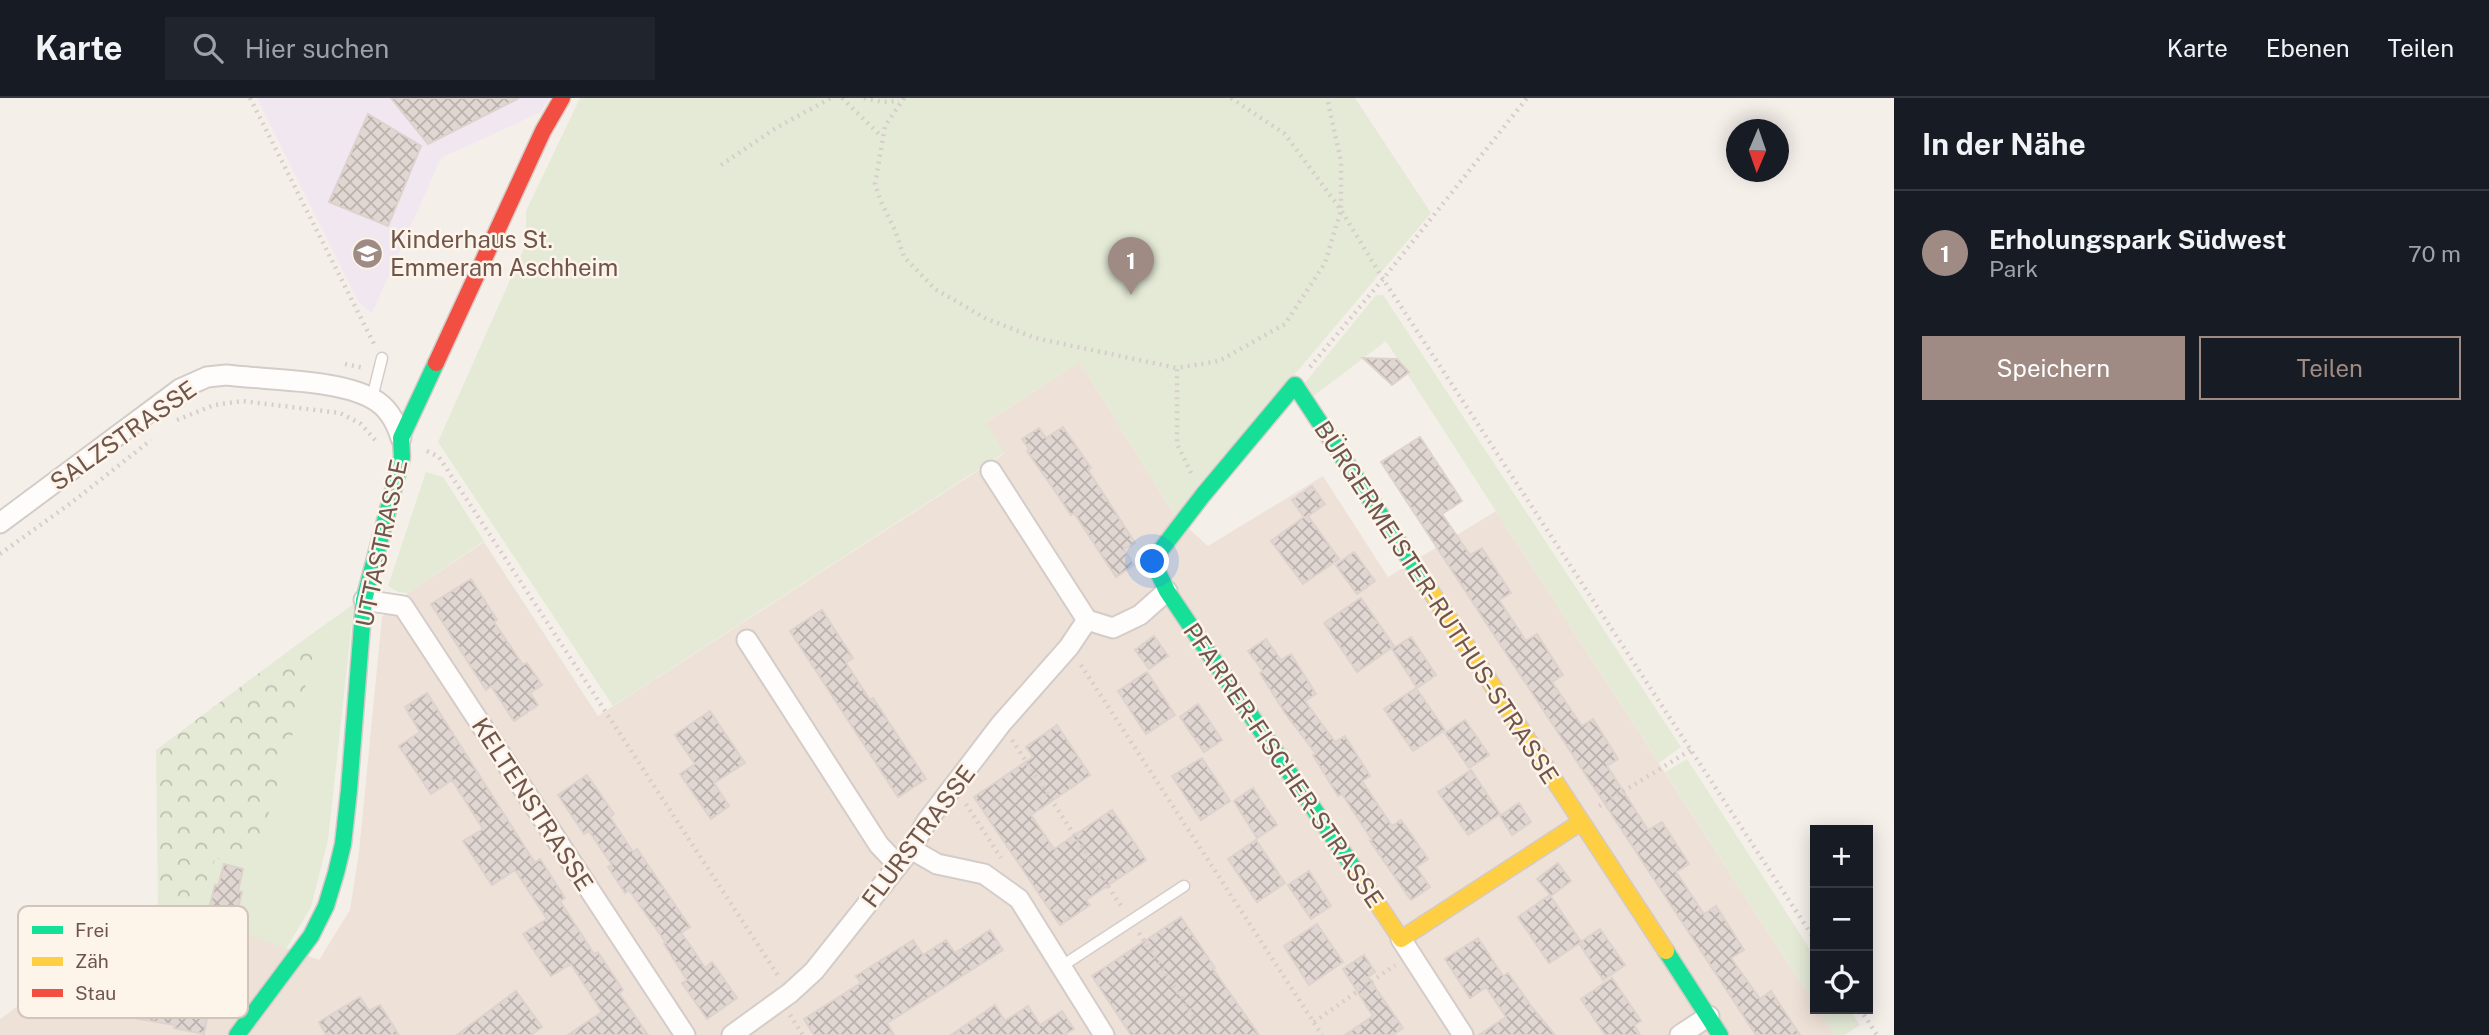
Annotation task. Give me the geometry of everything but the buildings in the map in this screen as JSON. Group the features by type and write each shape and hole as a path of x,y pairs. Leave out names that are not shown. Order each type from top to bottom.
{"street":[{"name":"UTTASTRASSE","path":"237,1035 311,936 326,906 343,844 364,600 402,447 543,131 562,98"},
{"name":"SALZSTRASSE","path":"0,523 180,389 206,377 226,375 324,385 351,390 372,398"},
{"path":"991,471 1087,620 1113,628 1140,615 1167,591 1157,570 1160,551 1295,385"},
{"name":"BÜRGERMEISTER-RUTHUS-STRASSE","path":"1295,385 1720,1035"},
{"path":"372,398 390,414 402,447"},
{"name":"PFARRER-FISCHER-STRASSE","path":"1167,591 1464,1035"},
{"name":"KELTENSTRASSE","path":"364,600 403,606 685,1035"},
{"name":"FLURSTRASSE","path":"732,1035 790,993 814,971 911,849 927,821 1002,724 1069,647 1087,620"},
{"path":"747,640 879,845 898,865"},
{"path":"1406,947 1580,820"},
{"path":"911,849 937,864 984,874 1019,899 1104,1035"},
{"path":"1680,1035 1709,1017"}],"lane":[{"path":"372,398 382,358"},
{"path":"1062,966 1184,886"}],"path":[{"path":"250,98 364,326"},
{"path":"721,165 776,128 831,98"},
{"path":"842,98 883,138"},
{"path":"864,98 883,102 902,99"},
{"path":"1231,98 1285,134 1341,209 1383,279 1810,932"},
{"path":"902,99 885,126 875,184 904,257 935,289 985,318 1035,338 1177,368 1219,361 1285,324 1325,263 1341,209 1341,161 1327,98"},
{"path":"1295,385 1527,98"},
{"path":"1177,368 1177,444 1203,495"},
{"path":"168,427 179,419 214,405 242,401 340,413 361,424 379,445 402,447 439,457 790,993"},
{"path":"0,554 157,436"},
{"path":"1069,647 1322,1035"},
{"path":"1002,724 1206,1035"},
{"path":"1580,820 1691,750"},
{"path":"1314,1022 1406,947"},
{"path":"1863,1014 1877,1035"}],"shaded area":[{"name":"Kinderhaus St. Emmeram Aschheim","path":"257,98 549,98 541,112 441,158 372,313 359,303"},
{"path":"1080,362 1175,516 1208,546 1323,476 1388,577 1496,511 1810,997 1810,1014 1821,1014 1835,1035 0,1035 0,1019 18,1006 18,1018 248,1018 248,934 319,960 350,910 359,852 382,617 408,593 484,542 598,716 1004,454 985,423"}],"green space":[{"path":"580,98 1355,98 1431,213 1175,516 1080,362 986,422 1004,453 613,706 438,442 526,244 526,211"},
{"path":"1376,295 1383,295 1681,747 1659,763 1386,341 1312,397 1304,384"},
{"path":"426,472 443,477 484,541 408,593 398,592 388,586"},
{"path":"354,604 328,840 311,907 286,949 248,935 248,906 199,906 215,859 290,744 315,651 306,638"},
{"path":"306,638 315,651 256,854 215,859 199,906 158,904 156,750"},
{"path":"1687,759 1810,949 1810,997 1665,772"},
{"path":"1821,1014 1852,1014 1860,1025 1845,1035 1835,1035"}],"traffic: fast":[{"path":"237,1035 311,936 326,906 336,873 343,844 349,790 364,600 402,457 401,438 436,363"},
{"path":"1357,873 1167,591 1157,570 1160,551 1295,385 1428,587"},
{"path":"1666,951 1720,1035"}],"traffic: slow":[{"path":"1428,587 1666,951"},
{"path":"1357,873 1401,939 1581,822"}],"traffic: jam":[{"path":"436,363 543,131 562,98"}],"place":[{"name":"Kinderhaus St. Emmeram Aschheim","path":"367,253"},
{"name":"Erholungspark Südwest","path":"1131,295"}]}
